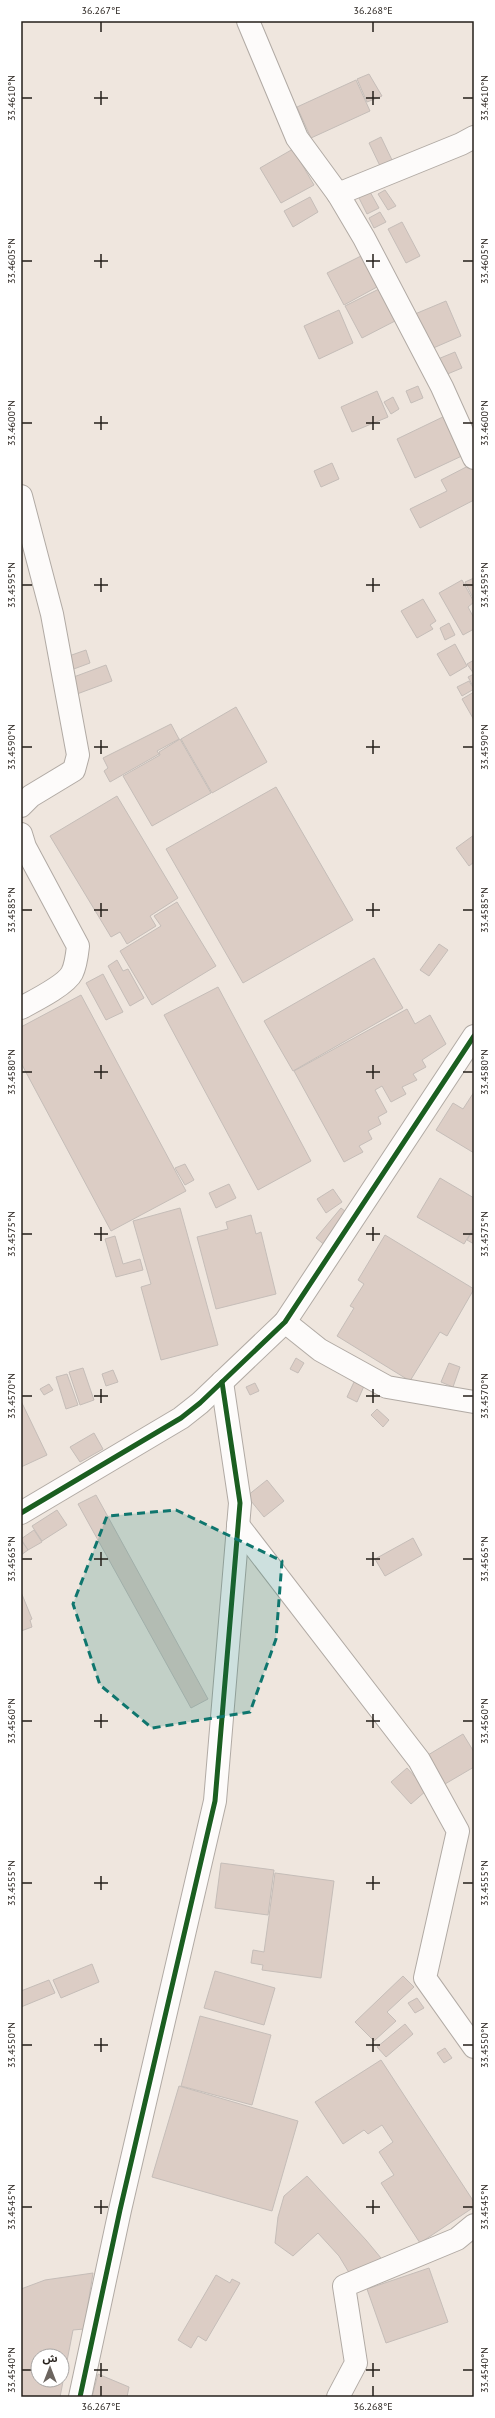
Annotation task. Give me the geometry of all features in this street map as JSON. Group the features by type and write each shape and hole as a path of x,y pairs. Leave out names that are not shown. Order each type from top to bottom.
{"street":[{"path":"248,21 297,138 338,194 364,238 442,387 474,458"},
{"path":"338,194 461,144 474,137"},
{"path":"21,496 52,614 78,755 74,770 31,796 21,806"},
{"path":"21,834 25,846 78,946 76,962 72,974 62,983 21,1008"},
{"path":"21,1513 181,1418 222,1382 285,1322 474,1036"},
{"path":"285,1322 320,1350 387,1387 474,1402"},
{"path":"80,2397 120,2210 215,1801 240,1503 222,1382"},
{"path":"238,1525 419,1760 458,1831 425,1978 474,2047"},
{"path":"338,2397 356,2363 344,2286 457,2239 474,2225"}],"highlighted area":[{"path":"176,1510 282,1561 276,1639 250,1712 152,1728 100,1685 73,1604 107,1516"}],"building":[{"path":"369,74 382,96 367,102 357,79"},
{"path":"356,80 370,111 311,138 297,107"},
{"path":"381,137 393,162 381,168 369,143"},
{"path":"293,149 314,185 281,203 260,168"},
{"path":"369,190 379,208 367,214 358,196"},
{"path":"385,190 396,206 388,210 378,194"},
{"path":"310,197 318,212 293,227 284,211"},
{"path":"380,212 386,222 374,228 369,218"},
{"path":"402,222 420,256 406,263 388,229"},
{"path":"361,256 377,287 344,305 327,273"},
{"path":"379,289 395,321 362,338 345,306"},
{"path":"446,301 461,336 431,349 415,314"},
{"path":"339,310 353,343 319,359 304,326"},
{"path":"455,352 462,368 445,375 438,359"},
{"path":"418,386 423,398 411,403 406,391"},
{"path":"377,391 388,417 352,432 341,407"},
{"path":"393,397 399,409 391,414 384,402"},
{"path":"447,415 466,454 415,478 397,439"},
{"path":"332,463 339,479 321,487 314,471"},
{"path":"472,464 474,469 474,500 420,528 410,509 447,491 441,480"},
{"path":"474,578 474,600 465,582"},
{"path":"462,580 474,602 468,607 474,618 474,629 463,635 439,593"},
{"path":"423,599 436,621 430,625 433,629 417,638 401,611"},
{"path":"449,623 455,635 445,640 440,628"},
{"path":"455,644 467,666 450,676 437,654"},
{"path":"86,650 90,663 71,670 66,657"},
{"path":"474,660 474,674 467,664"},
{"path":"106,665 112,681 77,694 71,678"},
{"path":"474,674 474,688 468,677"},
{"path":"469,681 474,689 462,696 457,687"},
{"path":"474,692 474,720 462,699"},
{"path":"236,707 267,762 212,793 181,739"},
{"path":"171,724 179,739 157,751 159,754 110,782 104,771 108,768 103,758"},
{"path":"180,739 211,793 152,826 123,776 160,755 159,752"},
{"path":"276,787 353,920 243,983 166,849"},
{"path":"117,796 178,898 150,916 156,926 127,944 120,932 111,937 50,836"},
{"path":"474,835 474,862 469,866 456,848"},
{"path":"177,902 216,966 152,1005 120,951 161,926 154,916"},
{"path":"439,944 448,950 429,976 420,970"},
{"path":"374,958 403,1008 293,1071 264,1021"},
{"path":"117,960 123,971 128,969 144,998 130,1006 108,966"},
{"path":"103,974 123,1012 106,1020 86,983"},
{"path":"218,987 311,1161 258,1190 164,1015"},
{"path":"81,995 186,1191 111,1231 21,1063 21,1027"},
{"path":"407,1009 415,1024 430,1015 446,1044 422,1060 426,1067 413,1074 417,1080 402,1087 406,1094 391,1102 382,1086 375,1090 387,1112 378,1117 381,1124 368,1131 372,1139 359,1146 363,1152 344,1162 294,1071"},
{"path":"474,1092 474,1153 436,1130 453,1103 463,1109"},
{"path":"185,1164 194,1180 185,1185 175,1168"},
{"path":"440,1178 474,1198 474,1227 464,1244 417,1217"},
{"path":"229,1184 236,1198 216,1208 209,1193"},
{"path":"333,1189 342,1202 326,1213 317,1199"},
{"path":"180,1208 218,1345 161,1360 141,1287 151,1284 133,1221"},
{"path":"341,1208 351,1216 326,1246 316,1238"},
{"path":"251,1215 256,1234 261,1232 276,1294 216,1309 197,1237 228,1229 226,1222"},
{"path":"473,1230 474,1231 474,1244 467,1240"},
{"path":"385,1235 474,1289 447,1336 440,1332 410,1381 337,1336 354,1308 350,1306 364,1284 358,1280"},
{"path":"115,1236 123,1264 140,1259 143,1270 116,1277 105,1239"},
{"path":"296,1358 304,1363 298,1373 290,1369"},
{"path":"449,1363 460,1367 453,1387 441,1382"},
{"path":"83,1368 94,1400 80,1405 69,1372"},
{"path":"113,1370 118,1382 106,1386 102,1374"},
{"path":"67,1374 78,1405 66,1409 56,1377"},
{"path":"354,1382 364,1386 357,1402 347,1397"},
{"path":"255,1383 259,1391 250,1395 246,1387"},
{"path":"49,1384 53,1390 44,1395 40,1389"},
{"path":"21,1401 47,1455 21,1467"},
{"path":"377,1409 389,1420 383,1427 371,1415"},
{"path":"94,1433 103,1449 80,1462 70,1447"},
{"path":"267,1480 284,1501 264,1517 247,1496"},
{"path":"96,1495 208,1699 191,1708 78,1504"},
{"path":"57,1510 67,1525 42,1541 32,1526"},
{"path":"34,1530 42,1542 28,1550 21,1539"},
{"path":"413,1538 422,1555 385,1576 375,1559"},
{"path":"21,1540 28,1550 21,1555"},
{"path":"21,1592 32,1619 30,1620 32,1627 21,1631"},
{"path":"463,1734 474,1752 474,1767 445,1784 428,1755"},
{"path":"407,1768 427,1790 411,1804 391,1782"},
{"path":"221,1863 274,1870 268,1915 215,1908"},
{"path":"275,1873 334,1881 321,1978 262,1970 263,1965 251,1963 253,1950 264,1952"},
{"path":"92,1964 99,1982 61,1998 53,1980"},
{"path":"215,1971 275,1988 264,2025 204,2008"},
{"path":"403,1976 414,1987 387,2012 396,2021 374,2041 355,2022"},
{"path":"49,1980 55,1993 21,2007 21,1991"},
{"path":"417,1998 424,2008 415,2013 408,2003"},
{"path":"200,2016 271,2035 252,2105 181,2086"},
{"path":"405,2024 413,2034 386,2057 377,2047"},
{"path":"445,2048 452,2058 444,2063 437,2053"},
{"path":"381,2060 474,2202 474,2207 420,2243 381,2183 394,2175 379,2152 393,2142 382,2125 368,2134 364,2130 343,2144 315,2102"},
{"path":"179,2086 298,2121 272,2211 152,2177"},
{"path":"307,2176 381,2258 351,2276 339,2256 318,2233 293,2256 275,2243 278,2217 284,2196"},
{"path":"429,2268 448,2322 386,2343 367,2289"},
{"path":"93,2273 84,2329 73,2330 70,2348 30,2348 30,2388 62,2388 60,2397 21,2397 21,2289 45,2280"},
{"path":"216,2275 230,2283 232,2279 240,2283 206,2341 198,2336 191,2348 178,2340"},
{"path":"98,2374 129,2387 127,2397 92,2397"}],"cycle path":[{"path":"21,1513 181,1418 200,1403 285,1322 474,1036"},
{"path":"80,2397 120,2210 215,1801 240,1503 222,1382"}]}
